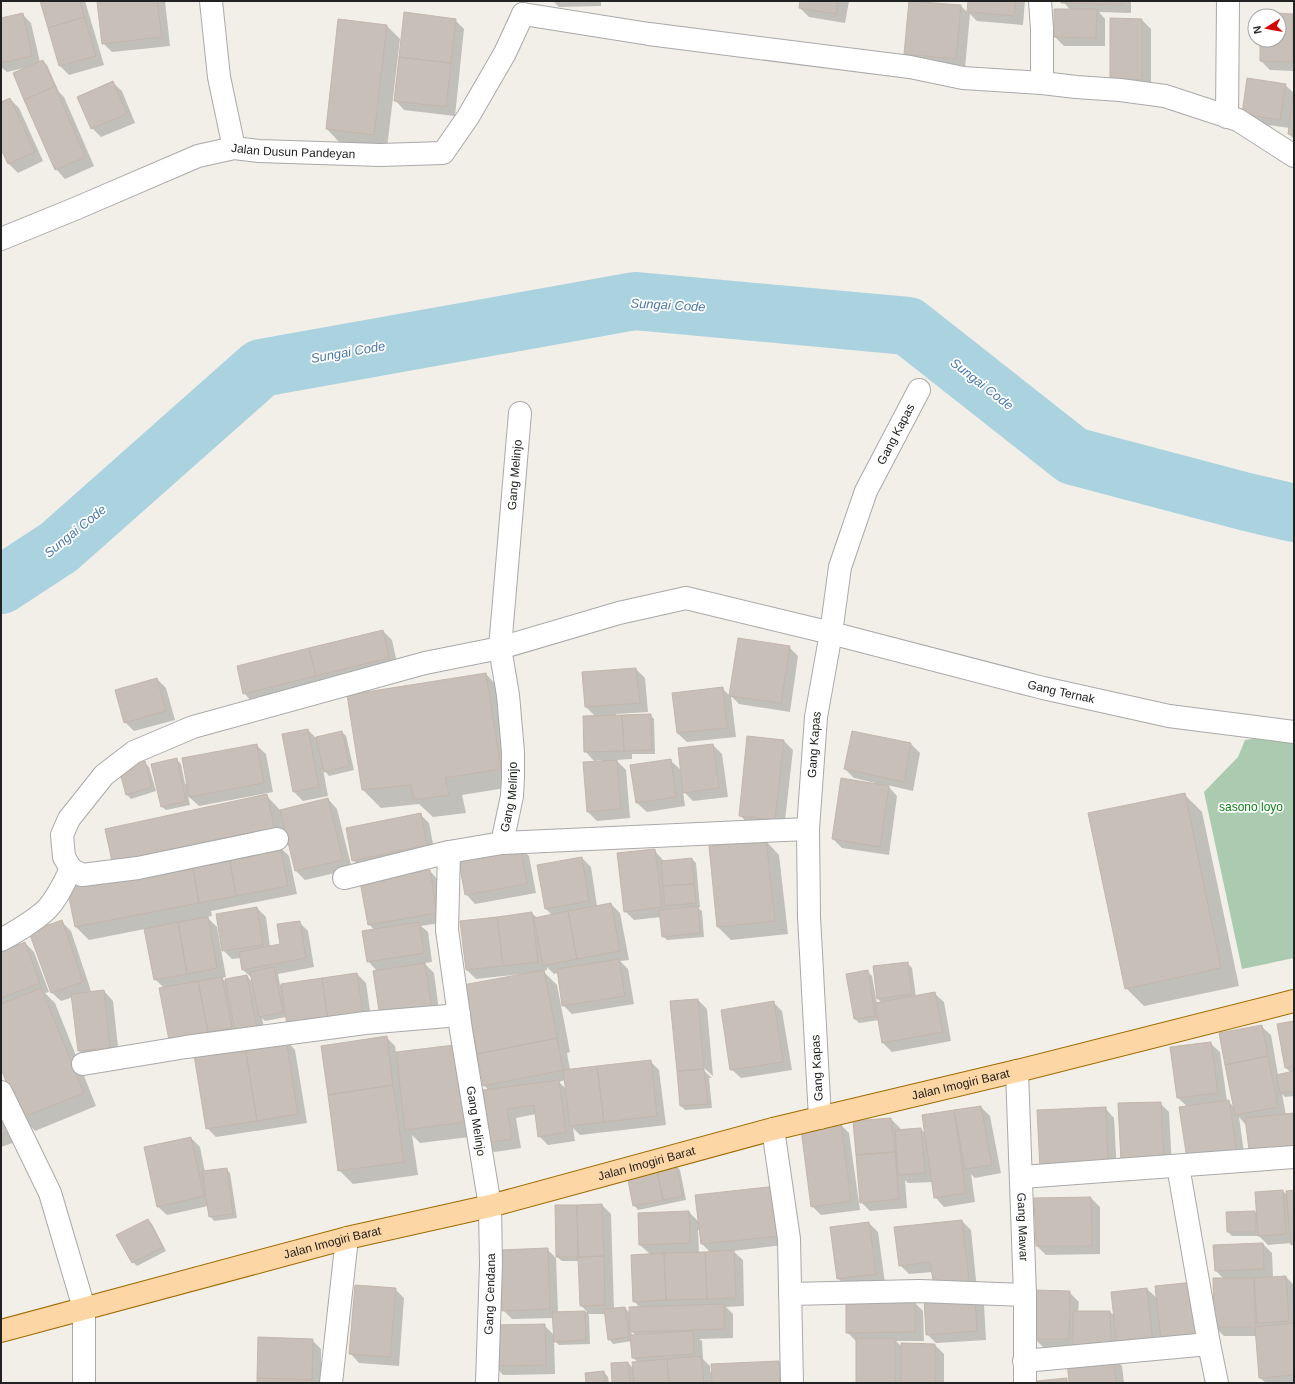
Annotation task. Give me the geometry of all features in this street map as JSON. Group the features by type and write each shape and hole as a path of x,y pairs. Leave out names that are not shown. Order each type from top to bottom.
{"main road":[{"name":"Jalan Imogiri Barat","path":"1,1331 347,1238 490,1206 773,1129 1017,1071 1294,1001"}],"street":[{"path":"211,1 219,76 234,148"},
{"path":"1040,1 1042,29 1042,83"},
{"path":"1226,117 1228,1"},
{"path":"520,8 649,34 910,67 963,78 1042,83 1120,90 1165,96 1238,120 1294,156"},
{"name":"Jalan Dusun Pandeyan","path":"1,239 198,156 234,148 259,151 380,156 443,153 468,117 505,53 520,8"},
{"name":"Gang Kapas","path":"820,1118 809,917 808,829 816,717 831,633 840,567 866,491 918,390"},
{"name":"Gang Melinjo","path":"490,1206 447,930 449,852 502,843 512,796 513,752 508,695 500,648 520,413"},
{"name":"Gang Ternak","path":"71,869 64,857 62,835 69,819 104,775 134,752 200,725 425,663 500,648 618,613 686,598 831,633 1043,688 1169,716 1294,732"},
{"path":"502,843 808,829"},
{"path":"1,940 30,923 47,909 59,892 71,869 82,875 138,868 277,839"},
{"path":"344,878 449,852"},
{"path":"83,1064 186,1047 326,1028 365,1023 460,1015"},
{"name":"Gang Mawar","path":"1017,1071 1022,1177 1025,1295 1025,1383"},
{"path":"1,1092 50,1193 84,1308 84,1383"},
{"path":"773,1129 789,1239 792,1383"},
{"path":"1022,1177 1294,1157"},
{"path":"1178,1166 1217,1383"},
{"name":"Gang Cendana","path":"487,1383 491,1264 490,1206"},
{"path":"331,1383 347,1238"},
{"path":"790,1294 919,1291 1025,1295"},
{"path":"1024,1361 1209,1344"}],"green space":[{"name":"sasono loyo","path":"1274,736 1294,740 1294,958 1242,969 1204,792 1238,757 1245,740"}],"building":[{"path":"40,1 80,1 84,17 48,28"},
{"path":"157,1 162,37 102,44 97,2"},
{"path":"800,1 838,1 836,14 799,8"},
{"path":"909,1 961,5 956,59 904,54"},
{"path":"968,1 1016,1 1014,16 967,12"},
{"path":"1062,1 1123,1 1122,5 1061,3"},
{"path":"1054,9 1097,9 1096,38 1054,37"},
{"path":"404,12 456,19 451,63 399,57"},
{"path":"23,13 32,56 1,63 1,18"},
{"path":"1287,14 1293,14 1292,62 1260,61 1260,48 1287,48"},
{"path":"84,17 96,56 59,66 48,28"},
{"path":"1110,18 1142,19 1142,80 1110,79"},
{"path":"338,19 387,25 374,135 326,129"},
{"path":"399,57 451,63 446,107 394,101"},
{"path":"43,60 55,86 24,100 13,73"},
{"path":"1247,78 1286,84 1280,120 1242,114"},
{"path":"113,81 127,114 91,129 77,97"},
{"path":"55,86 85,157 55,170 24,100"},
{"path":"1294,91 1294,135 1288,134"},
{"path":"10,98 35,152 8,164 1,149 1,102"},
{"path":"383,630 389,658 316,676 309,648"},
{"path":"738,638 790,646 781,703 729,696"},
{"path":"309,648 316,676 243,694 237,666"},
{"path":"636,668 640,703 585,707 582,672"},
{"path":"486,673 501,769 445,778 449,795 414,800 411,785 362,790 347,695"},
{"path":"157,678 166,711 124,723 115,690"},
{"path":"723,687 727,728 677,733 672,693"},
{"path":"651,714 652,750 624,751 622,715"},
{"path":"622,715 624,751 584,752 583,716"},
{"path":"308,729 319,787 293,792 282,734"},
{"path":"342,731 350,766 324,772 316,737"},
{"path":"852,731 911,743 904,782 844,769"},
{"path":"747,736 784,740 775,820 739,816"},
{"path":"257,744 264,783 189,797 182,758"},
{"path":"713,744 719,788 683,793 678,748"},
{"path":"177,758 186,801 161,807 151,764"},
{"path":"671,759 676,797 636,803 630,765"},
{"path":"617,760 621,809 587,812 583,762"},
{"path":"145,761 152,787 126,795 119,769"},
{"path":"841,778 889,786 880,847 832,839"},
{"path":"1185,793 1221,968 1125,989 1088,813"},
{"path":"267,794 275,831 113,866 105,829"},
{"path":"328,798 343,860 295,871 280,810"},
{"path":"421,813 427,845 352,861 346,828"},
{"path":"766,840 775,921 717,927 709,846"},
{"path":"280,846 288,886 236,896 229,856"},
{"path":"520,846 527,884 465,895 458,857"},
{"path":"655,849 662,907 624,912 617,853"},
{"path":"229,856 236,896 199,903 192,863"},
{"path":"582,857 589,901 545,909 537,865"},
{"path":"692,858 694,884 663,886 661,861"},
{"path":"192,863 199,903 75,927 67,888"},
{"path":"430,870 437,913 368,925 360,882"},
{"path":"694,884 696,903 665,906 663,886"},
{"path":"611,903 620,951 577,959 568,911"},
{"path":"698,906 700,933 662,937 659,910"},
{"path":"257,907 263,945 222,951 216,914"},
{"path":"568,911 577,959 543,966 534,918"},
{"path":"532,912 538,962 503,966 497,917"},
{"path":"208,917 217,968 187,974 178,922"},
{"path":"497,917 503,966 466,970 460,921"},
{"path":"62,920 83,982 51,993 29,932"},
{"path":"300,921 306,958 242,970 239,952 280,944 277,924"},
{"path":"178,922 187,974 154,980 144,929"},
{"path":"419,922 424,953 367,962 362,931"},
{"path":"25,942 40,983 1,998 1,951"},
{"path":"619,959 625,996 562,1006 557,969"},
{"path":"908,962 912,994 877,999 873,966"},
{"path":"425,963 432,1009 380,1017 373,971"},
{"path":"274,967 283,1012 259,1017 250,972"},
{"path":"544,970 557,1038 477,1054 463,985"},
{"path":"868,970 875,1016 854,1019 846,974"},
{"path":"357,973 363,1015 328,1020 322,978"},
{"path":"247,975 257,1030 236,1035 225,979"},
{"path":"222,977 232,1028 208,1032 198,981"},
{"path":"322,978 328,1020 287,1026 281,984"},
{"path":"198,981 208,1032 169,1040 159,988"},
{"path":"41,988 84,1093 21,1118 1,1069 1,1004"},
{"path":"104,990 110,1048 78,1051 71,994"},
{"path":"935,992 943,1032 882,1043 875,1003"},
{"path":"698,999 704,1069 677,1071 670,1001"},
{"path":"774,1001 783,1062 730,1070 721,1010"},
{"path":"1294,1021 1294,1067 1285,1068 1277,1024"},
{"path":"1262,1025 1268,1056 1225,1065 1219,1033"},
{"path":"387,1036 393,1085 328,1095 321,1046"},
{"path":"557,1038 563,1070 483,1086 477,1054"},
{"path":"286,1039 298,1114 257,1121 245,1046"},
{"path":"1211,1042 1218,1093 1177,1098 1170,1047"},
{"path":"455,1045 465,1122 405,1130 396,1052"},
{"path":"245,1046 257,1121 206,1129 194,1055"},
{"path":"1268,1056 1278,1107 1235,1115 1225,1065"},
{"path":"651,1060 657,1116 604,1122 597,1066"},
{"path":"597,1066 604,1122 570,1126 563,1070"},
{"path":"704,1069 708,1104 680,1106 677,1071"},
{"path":"1294,1071 1294,1091 1280,1093 1276,1075"},
{"path":"559,1080 566,1132 538,1137 534,1105 507,1109 512,1139 484,1143 476,1091"},
{"path":"393,1085 404,1162 338,1171 328,1095"},
{"path":"1229,1100 1237,1152 1187,1159 1179,1107"},
{"path":"1161,1102 1164,1159 1121,1161 1118,1103"},
{"path":"981,1106 992,1165 965,1169 954,1110"},
{"path":"1106,1107 1108,1165 1040,1168 1037,1110"},
{"path":"1,1108 10,1131 1,1135"},
{"path":"954,1110 966,1193 934,1198 922,1115"},
{"path":"1294,1113 1294,1151 1250,1157 1245,1118"},
{"path":"891,1118 895,1152 856,1155 853,1121"},
{"path":"841,1123 851,1201 811,1207 801,1129"},
{"path":"921,1128 925,1173 898,1175 895,1130"},
{"path":"191,1137 204,1196 157,1207 144,1147"},
{"path":"895,1152 899,1199 860,1203 856,1155"},
{"path":"676,1165 683,1196 663,1200 657,1169"},
{"path":"227,1168 233,1214 209,1217 202,1171"},
{"path":"657,1169 663,1200 633,1206 627,1175"},
{"path":"777,1186 782,1236 701,1244 695,1195"},
{"path":"1283,1190 1286,1234 1258,1236 1255,1192"},
{"path":"1294,1190 1294,1244 1291,1245 1286,1191"},
{"path":"1091,1197 1092,1246 1036,1246 1034,1198"},
{"path":"602,1204 604,1256 578,1257 577,1205"},
{"path":"555,1205 577,1205 578,1257 556,1257"},
{"path":"689,1211 690,1243 639,1245 638,1213"},
{"path":"1255,1211 1255,1232 1227,1232 1226,1212"},
{"path":"148,1219 163,1247 132,1263 116,1235"},
{"path":"962,1220 969,1281 934,1286 930,1262 899,1266 894,1227"},
{"path":"869,1222 876,1274 837,1279 830,1227"},
{"path":"1263,1243 1264,1269 1215,1271 1213,1245"},
{"path":"548,1248 550,1309 502,1311 500,1250"},
{"path":"734,1250 736,1298 707,1299 705,1252"},
{"path":"705,1252 707,1299 666,1300 664,1253"},
{"path":"664,1253 666,1300 633,1302 631,1255"},
{"path":"604,1256 605,1305 580,1306 578,1257"},
{"path":"1286,1276 1289,1321 1257,1323 1254,1278"},
{"path":"1213,1278 1254,1278 1255,1327 1214,1327"},
{"path":"1195,1282 1202,1337 1161,1341 1155,1286"},
{"path":"355,1285 396,1288 390,1357 349,1354"},
{"path":"1147,1288 1153,1342 1117,1346 1111,1292"},
{"path":"1034,1290 1070,1291 1069,1339 1033,1339"},
{"path":"975,1295 977,1331 926,1335 924,1298"},
{"path":"915,1301 915,1332 846,1333 846,1302"},
{"path":"724,1304 725,1329 630,1332 629,1307"},
{"path":"625,1307 629,1337 608,1340 604,1309"},
{"path":"585,1311 586,1340 554,1342 552,1312"},
{"path":"1073,1311 1110,1311 1111,1345 1073,1345"},
{"path":"1294,1323 1294,1375 1259,1378 1255,1327"},
{"path":"545,1324 546,1365 493,1366 492,1325"},
{"path":"693,1331 694,1354 632,1358 630,1335"},
{"path":"258,1337 313,1339 312,1380 257,1378"},
{"path":"856,1338 895,1338 895,1383 856,1383"},
{"path":"901,1343 935,1344 935,1383 901,1383"},
{"path":"1113,1355 1116,1383 1069,1383 1067,1360"},
{"path":"701,1356 704,1383 669,1383 667,1359"},
{"path":"667,1359 669,1383 634,1383 632,1362"},
{"path":"779,1361 780,1383 712,1383 711,1364"},
{"path":"628,1362 630,1383 612,1383 611,1363"},
{"path":"604,1371 605,1383 586,1383 585,1373"},
{"path":"257,1378 312,1380 311,1383 257,1383"},
{"path":"1067,1378 1067,1383 1027,1383 1027,1382"}],"waterway":[{"name":"Sungai Code","path":"1,585 59,547 261,368 635,301 908,326 1073,456 1294,513"}]}
